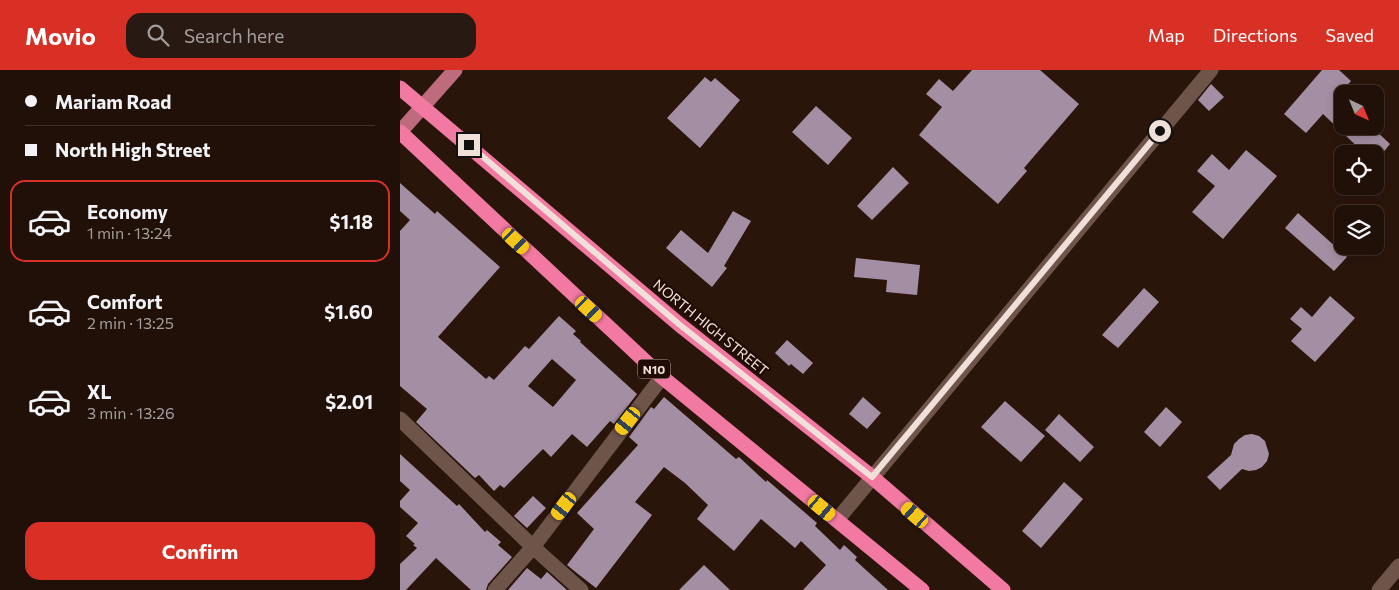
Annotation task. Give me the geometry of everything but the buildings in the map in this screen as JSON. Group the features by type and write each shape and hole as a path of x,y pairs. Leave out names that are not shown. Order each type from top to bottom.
{"highway":[{"name":"NORTH HIGH STREET","path":"400,88 680,325 872,477 1003,590"},
{"name":"N10","path":"400,132 662,377 922,590"}],"main road":[{"path":"400,132 455,70"}],"street":[{"path":"837,520 1211,70"},
{"path":"495,590 533,547 662,377"},
{"path":"400,419 533,547 581,590"},
{"path":"1379,590 1399,566"}],"route":[{"path":"469,145 680,325 872,477 1160,131"}]}
